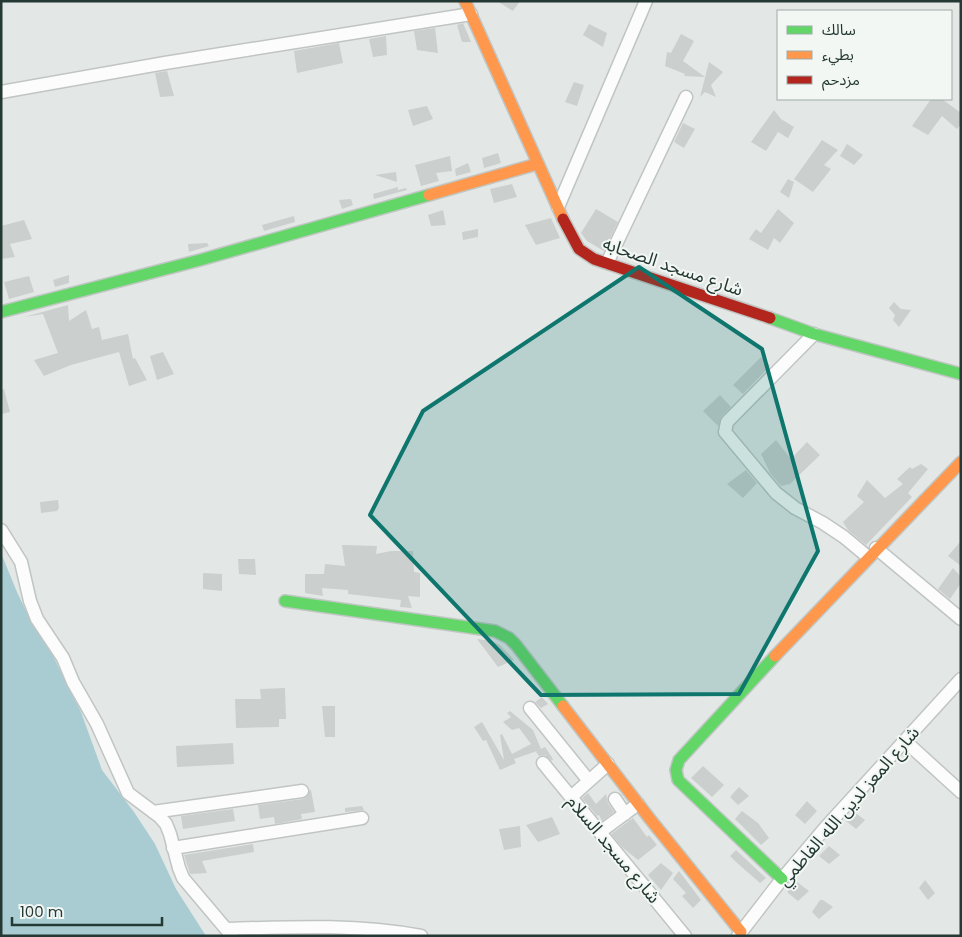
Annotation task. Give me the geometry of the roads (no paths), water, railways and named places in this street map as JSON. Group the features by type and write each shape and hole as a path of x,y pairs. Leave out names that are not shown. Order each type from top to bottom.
{"street":[{"name":"شارع مسجد الصحابه","path":"466,1 537,164 574,242 580,249 594,259 734,305 814,334 961,374"},
{"path":"558,207 646,1"},
{"path":"1,92 471,14"},
{"path":"607,263 686,97"},
{"path":"1,312 200,260 537,164"},
{"path":"814,334 727,422 725,432 776,493 796,508 872,553 961,619"},
{"path":"782,879 678,780 676,768 679,760 872,553 961,462"},
{"path":"1,530 21,562 30,601 37,619 63,658 73,682 97,724 128,793 166,824 183,878 229,932 315,926 350,927 421,936"},
{"path":"285,601 502,633 516,645 739,934"},
{"name":"شارع المعز لدين الله الفاطمي","path":"739,934 825,828 961,679"},
{"path":"530,708 589,781"},
{"path":"904,741 961,792"},
{"name":"شارع مسجد السلام","path":"543,763 685,936"},
{"path":"571,797 608,764"},
{"path":"153,812 302,791"},
{"path":"615,799 625,814"},
{"path":"600,832 638,804"},
{"path":"173,848 362,818"}],"water":[{"path":"1,553 29,617 51,652 81,712 102,770 134,812 155,844 176,889 206,936 1,936"}]}
